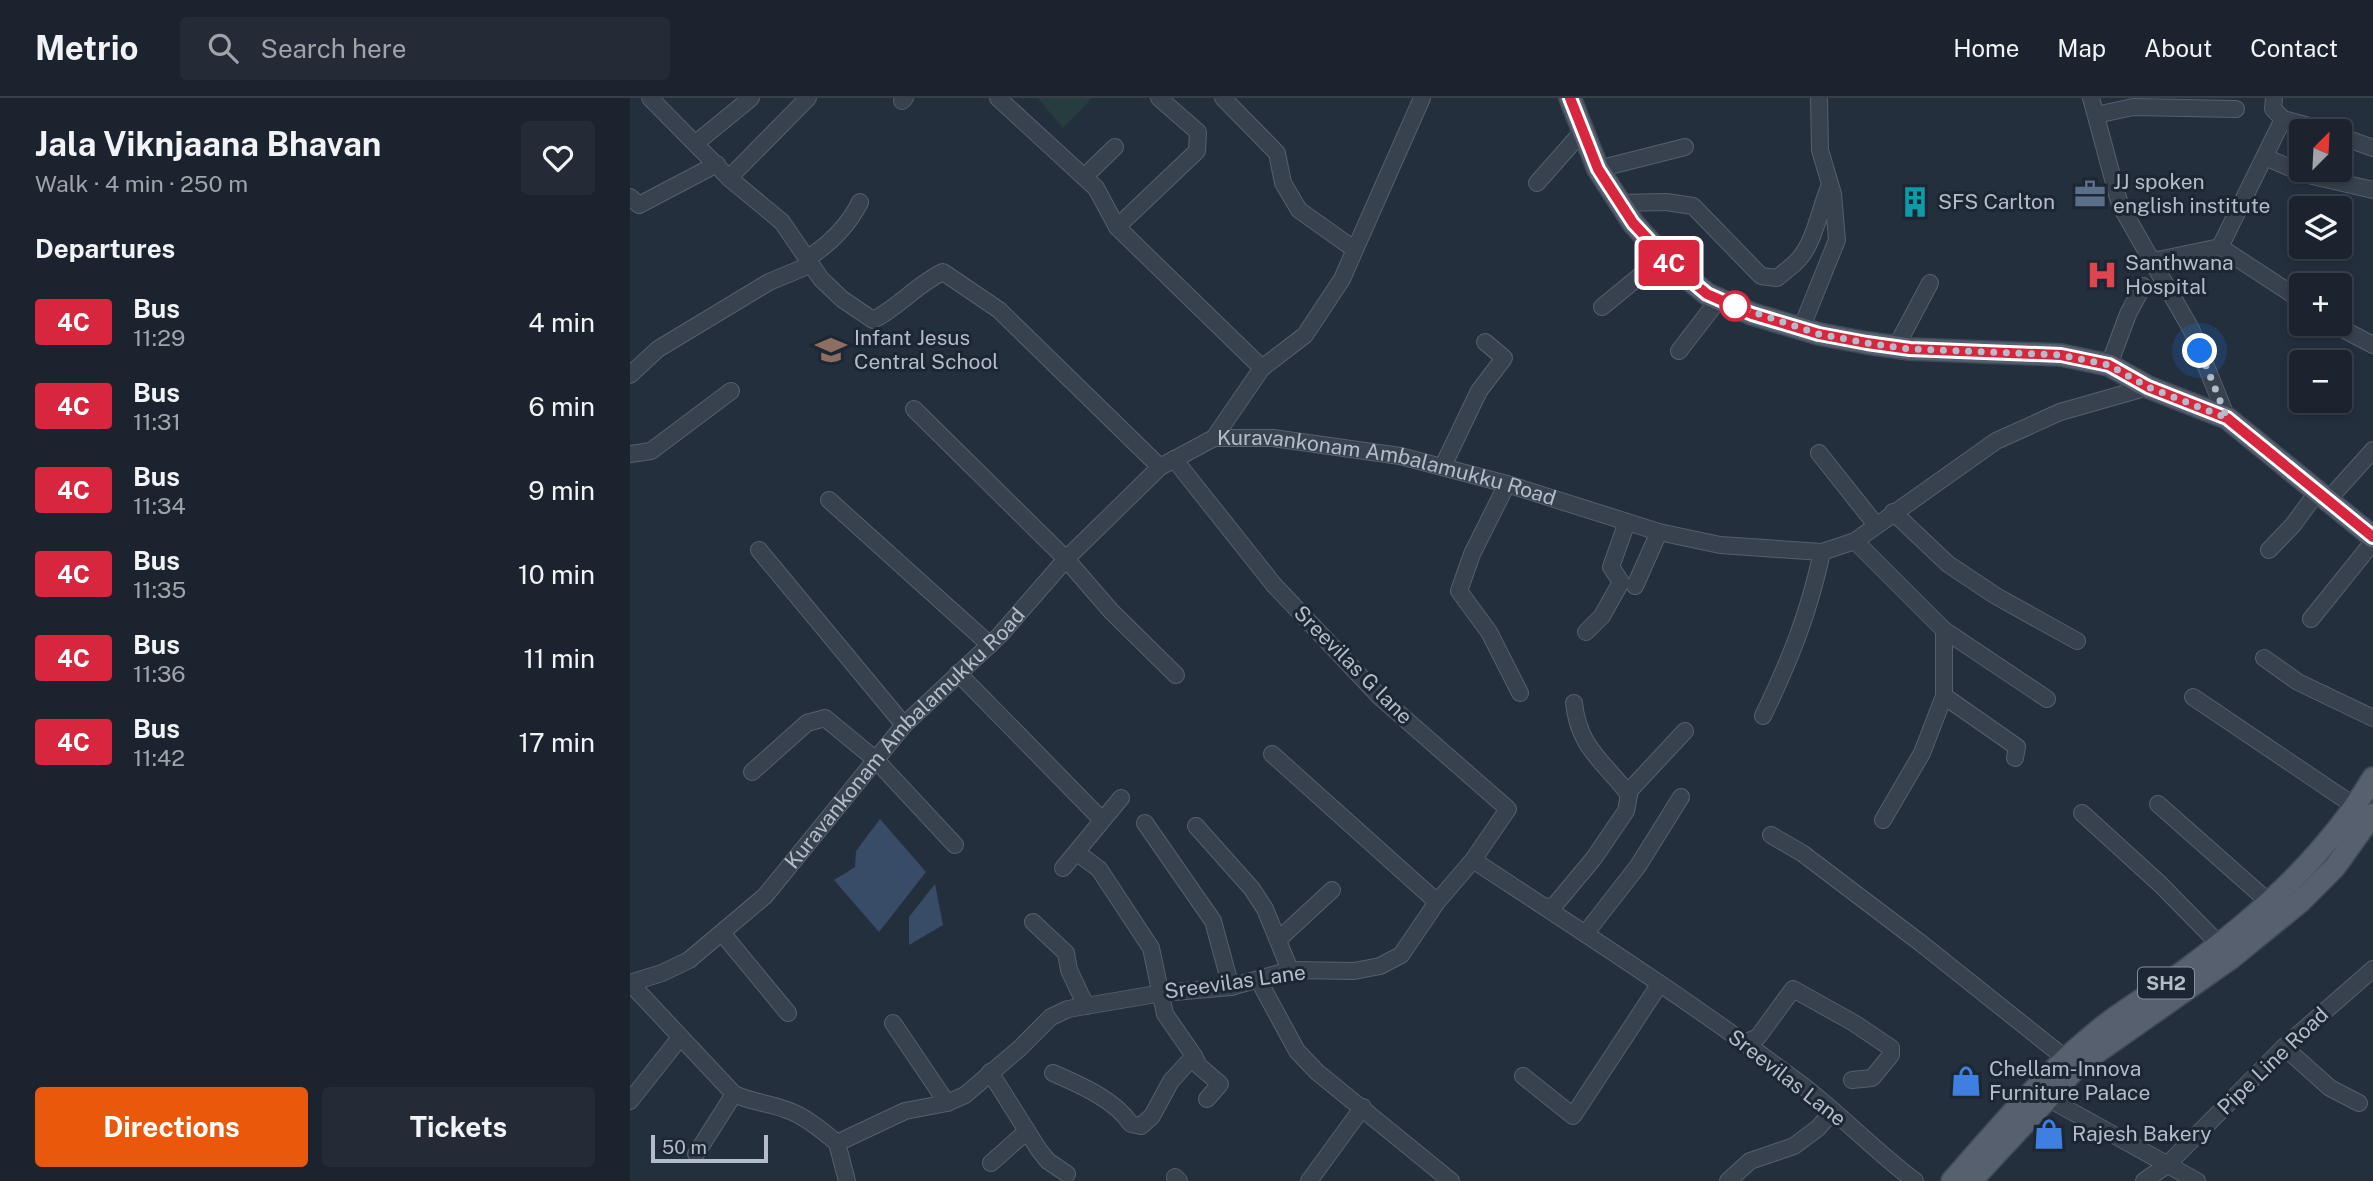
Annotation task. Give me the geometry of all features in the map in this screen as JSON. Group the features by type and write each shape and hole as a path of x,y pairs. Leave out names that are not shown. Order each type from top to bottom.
{"main road":[{"path":"1570,98 1598,169 1633,223 1663,257 1707,294 1752,314 1801,328 1896,347 2061,355 2109,365 2148,387 2227,418 2373,540"},
{"name":"SH2","path":"1952,1181 2040,1094 2065,1058 2110,1021 2219,944 2270,903 2364,810 2373,778"},
{"path":"1971,1181 2040,1094 2230,959 2300,902 2335,867 2364,810"}],"street":[{"path":"650,98 729,178 782,222 808,262 842,299 873,320 892,310 929,278 943,272 999,310 1167,463"},
{"path":"696,143 751,98"},
{"path":"729,178 808,98"},
{"path":"998,98 1096,188 1117,227 1262,368"},
{"path":"1010,110 1022,98"},
{"path":"1117,227 1197,151 1198,132 1159,98"},
{"path":"1223,98 1277,153 1283,183 1299,210 1354,249"},
{"path":"1214,438 1262,368 1305,335 1342,279 1422,98"},
{"path":"1801,328 1837,240 1830,185 1819,150 1819,98"},
{"path":"2091,98 2120,205 2191,329 2227,418"},
{"path":"2274,98 2273,109 2283,119 2289,121"},
{"path":"2096,115 2133,107 2236,108"},
{"path":"2220,247 2283,119"},
{"path":"1537,183 1582,132"},
{"path":"2352,140 2373,148"},
{"path":"1084,177 1115,147"},
{"path":"1598,169 1685,147"},
{"path":"2265,157 2304,174 2373,190"},
{"path":"633,205 717,164"},
{"path":"1620,203 1666,202 1693,206 1761,276 1777,278 1800,259 1812,237 1817,213 1830,185"},
{"path":"630,375 658,349 769,282 808,262 850,219 860,202"},
{"path":"2153,261 2220,247 2289,292"},
{"path":"1602,307 1663,257"},
{"path":"1896,347 1930,283"},
{"path":"2109,365 2128,314 2143,286"},
{"path":"1679,351 1719,299"},
{"path":"2352,334 2373,345"},
{"path":"1443,466 1479,391 1504,358 1485,342"},
{"name":"Kuravankonam Ambalamukku Road","path":"630,983 662,973 689,960 765,896 904,725 990,645 1066,559 1167,463 1214,438 1273,438 1443,466 1659,532 1720,545 1822,552 1855,541 1996,440 2060,412 2148,387"},
{"path":"630,454 651,451 731,391"},
{"path":"914,409 1066,559 1111,611 1176,676"},
{"path":"2270,550 2373,450"},
{"path":"1819,453 1876,525"},
{"name":"Sreevilas G lane","path":"1167,463 1274,585 1380,697 1508,809 1473,860"},
{"path":"1507,484 1472,554 1459,591 1489,632 1520,693"},
{"path":"829,500 990,645"},
{"path":"1893,512 1948,564 1996,596 2077,641"},
{"path":"1586,632 1602,615 1621,582 1611,567 1627,522"},
{"path":"1635,586 1659,532"},
{"path":"2311,619 2373,540"},
{"path":"1855,541 1944,630 2046,699"},
{"path":"759,550 904,725"},
{"path":"1763,716 1795,650 1810,607 1822,552"},
{"path":"1883,820 1922,753 1944,696 1944,630"},
{"path":"2264,658 2298,682 2373,718"},
{"path":"958,673 1102,820"},
{"path":"1944,696 2017,747 2015,758"},
{"path":"2193,697 2364,810"},
{"path":"1574,703 1576,726 1595,756 1629,794"},
{"path":"752,772 807,723 825,718 876,760 955,845"},
{"path":"1545,907 1554,906 1594,858 1626,811 1629,794 1685,731"},
{"path":"1272,754 1437,902"},
{"path":"1585,934 1638,866 1681,797"},
{"path":"1063,867 1121,798"},
{"path":"2158,804 2270,903"},
{"path":"2082,813 2160,884 2219,944"},
{"path":"1145,823 1213,921 1231,987"},
{"path":"1196,826 1252,889 1279,939 1290,970"},
{"path":"1771,835 1802,853 2065,1058"},
{"path":"1080,855 1099,869 1151,948 1165,1014 1199,1066 1220,1084 1207,1100"},
{"name":"Sreevilas Lane","path":"837,1143 905,1111 947,1103 965,1095 1020,1048 1051,1017 1086,1006 1162,993 1231,987 1290,970 1354,971 1380,966 1401,955 1437,902 1473,860 1744,1042 1833,1111 1878,1153 1915,1181"},
{"path":"1279,939 1332,890"},
{"path":"1033,922 1066,953 1069,970 1086,1006"},
{"path":"722,933 788,1013"},
{"name":"Pipe Line Road","path":"2144,1181 2166,1165 2284,1047 2373,969"},
{"path":"1259,981 1297,1051 1317,1072 1451,1181"},
{"path":"630,983 679,1039 734,1094 752,1103 787,1110 820,1128 837,1143 846,1181"},
{"path":"1523,1076 1573,1116 1659,985"},
{"path":"1744,1042 1758,1037 1793,989 1854,1023 1891,1048 1891,1055 1872,1078 1852,1080"},
{"path":"893,1023 947,1103"},
{"path":"630,1101 679,1039"},
{"path":"2284,1047 2330,1088 2359,1103"},
{"path":"1053,1073 1124,1114 1131,1124 1141,1126 1152,1116 1171,1081 1194,1056"},
{"path":"990,1072 1048,1161 1067,1174"},
{"path":"696,1154 734,1094"},
{"path":"2040,1094 2197,1181"},
{"path":"1310,1181 1363,1107"},
{"path":"1728,1181 1750,1161 1794,1146 1818,1128 1833,1111"},
{"path":"991,1163 1027,1131"}],"green space":[{"path":"1038,98 1092,98 1063,128"}],"water":[{"path":"880,819 926,872 879,932 834,880 855,867 856,851"},
{"path":"935,884 943,925 909,945 909,917"}],"bus line":[{"name":"4C","path":"1570,98 1598,169 1633,223 1670,263 1707,294 1752,314 1819,334 1867,343 1910,349 2061,355 2109,365 2148,387 2227,418 2373,537"}],"place":[{"name":"JJ spoken english institute","path":"2090,194"},
{"name":"SFS Carlton","path":"1915,202"},
{"name":"Santhwana Hospital","path":"2102,275"},
{"name":"Infant Jesus Central School","path":"831,350"},
{"name":"Chellam-Innova Furniture Palace","path":"1966,1081"},
{"name":"Rajesh Bakery","path":"2049,1134"}],"route":[{"path":"1735,306 1752,314 1819,334 1867,343 1910,349 2061,355 2109,365 2148,387 2227,418 2200,351"}]}
